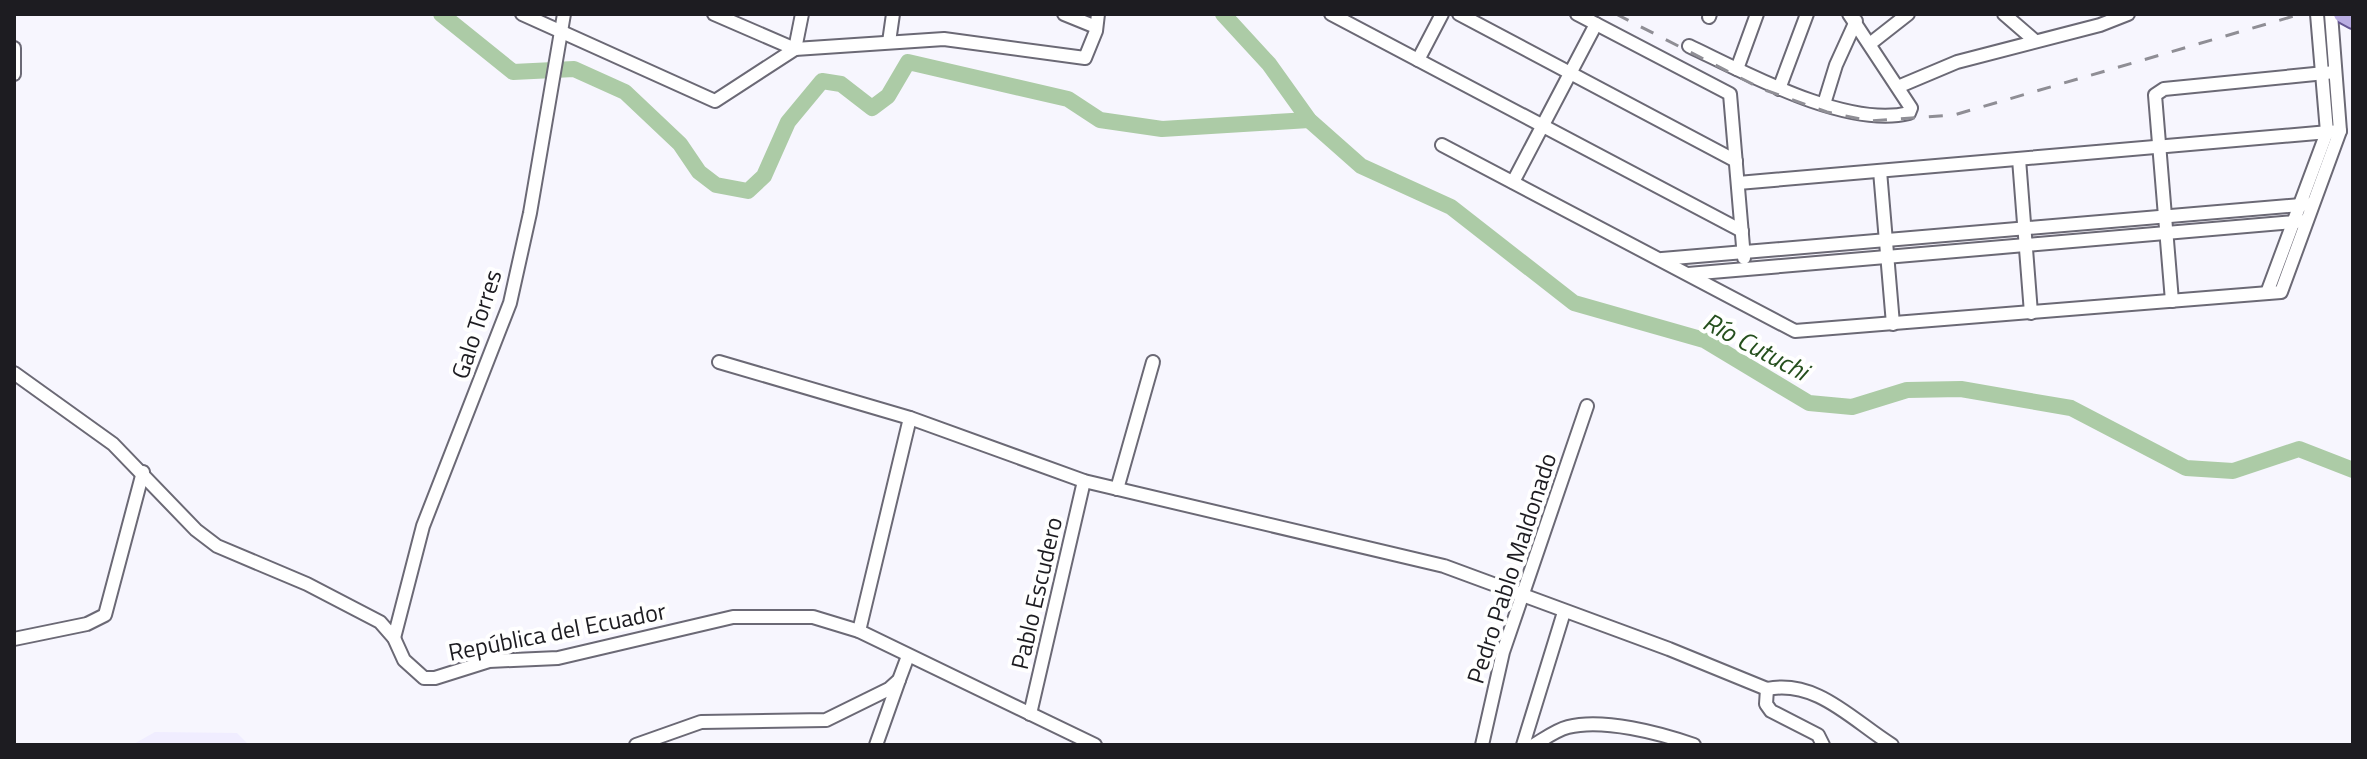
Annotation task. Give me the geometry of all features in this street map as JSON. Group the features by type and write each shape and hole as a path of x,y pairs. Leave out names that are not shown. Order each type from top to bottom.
{"main road":[{"path":"2342,14 2353,20"}],"street":[{"path":"522,14 715,101 795,49 802,14"},
{"name":"Galo Torres","path":"394,638 423,526 510,303 564,14"},
{"path":"716,14 795,49 944,39 1085,58 1097,21 1064,14"},
{"path":"889,42 893,14"},
{"path":"1331,14 1742,231"},
{"path":"1418,60 1442,14"},
{"path":"1459,14 1736,161"},
{"path":"1577,14 1730,94 1745,269"},
{"path":"1737,69 1757,14"},
{"path":"1779,89 1807,14"},
{"path":"1871,43 1908,14"},
{"path":"2004,14 2034,40"},
{"path":"1900,86 1957,62 2100,25 2128,14"},
{"path":"2317,14 2322,73 2333,132"},
{"path":"1442,145 1795,331 2281,292 2300,222 2333,132 2335,72 2331,14"},
{"path":"1689,46 1779,89 1824,104 1868,113 1905,114 1911,108 1900,86 1853,18"},
{"path":"1824,104 1853,18"},
{"path":"1513,182 1596,24"},
{"path":"14,48 14,74"},
{"path":"2172,301 2153,105 2155,95 2164,89 2335,72"},
{"path":"1738,183 2333,132"},
{"path":"2019,159 2031,313"},
{"path":"1880,171 1893,324"},
{"path":"1659,260 2306,205"},
{"path":"1688,274 2300,222"},
{"path":"719,362 910,418 1084,481 1431,562 1522,598 1669,649 1767,689 1788,688 1827,699 1892,745"},
{"path":"1117,489 1153,362"},
{"name":"República del Ecuador","path":"14,373 113,444 196,530 217,546 359,608 394,638 404,660 415,673 435,678 489,661 558,658 733,617 813,617 859,631 1095,745"},
{"name":"Pedro Pablo Maldonado","path":"1482,745 1496,676 1587,406"},
{"path":"859,631 910,418"},
{"path":"14,639 87,624 105,615 143,472"},
{"name":"Pablo Escudero","path":"1030,714 1084,481"},
{"path":"1523,745 1564,612"},
{"path":"876,745 908,656"},
{"path":"636,745 701,722 826,720 882,693 899,680"},
{"path":"1767,689 1766,704 1771,711 1818,735 1823,745"},
{"path":"1534,745 1567,727 1591,727 1662,734 1694,745"}],"shaded area":[{"path":"155,732 237,733 249,745 132,745"}],"waterway":[{"path":"441,14 513,72 574,69 625,92 680,144 699,172 716,185 748,191 764,176 788,122 822,81 841,84 872,108 888,96 908,62 1068,99 1100,120 1162,129 1309,120"},
{"name":"Río Cutuchi","path":"1223,14 1269,64 1309,120 1361,166 1451,207 1574,303 1704,340 1809,403 1852,407 1907,390 1961,389 2071,408 2186,468 2233,471 2299,449 2353,470"}],"railway":[{"path":"1616,14 1762,89 1827,112 1870,121 1954,115 2301,14"}]}
